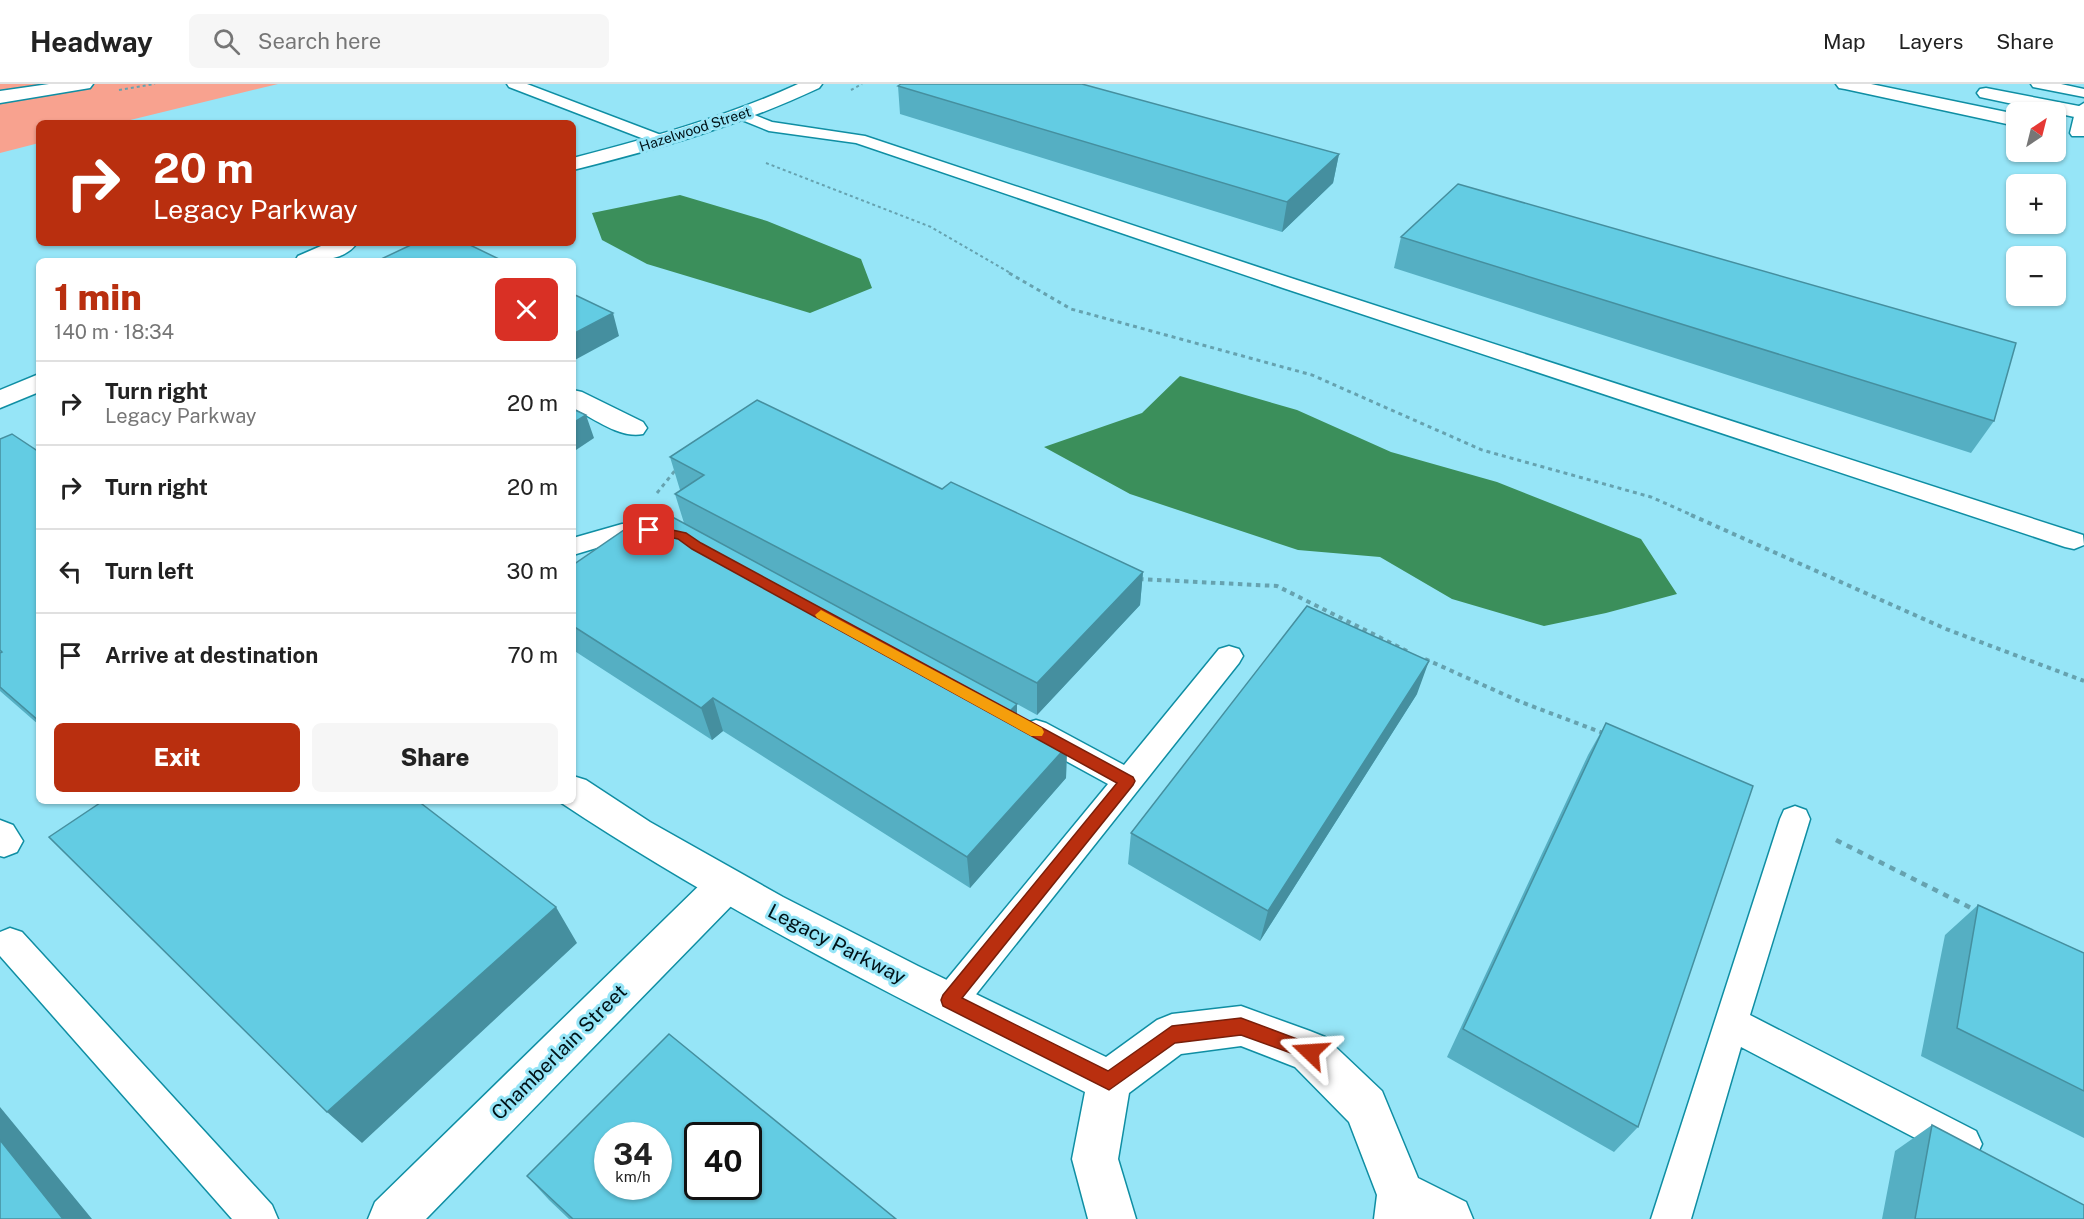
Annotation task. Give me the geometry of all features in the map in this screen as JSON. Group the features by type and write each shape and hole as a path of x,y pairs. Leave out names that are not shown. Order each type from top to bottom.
{"street":[{"path":"0,97 84,84"},
{"name":"Hazelwood Street","path":"576,163 663,141 742,115 813,84"},
{"path":"1845,84 2006,118"},
{"path":"1964,88 2084,113"},
{"path":"2066,131 2081,134"},
{"path":"313,258 339,246"},
{"path":"0,400 36,383"},
{"path":"576,400 633,428"},
{"name":"Legacy Parkway","path":"576,793 725,886 843,948 1109,1081"},
{"name":"Chamberlain Street","path":"392,1219 725,886"},
{"path":"1112,1219 1095,1159 1109,1081 1172,1035 1241,1026 1310,1052 1366,1107 1399,1207 1449,1219"}],"lane":[{"path":"514,84 663,141"},
{"path":"2042,84 2084,93"},
{"path":"2081,134 2084,108"},
{"path":"742,115 769,126 859,139 1290,284 2074,541"},
{"path":"576,546 607,535 636,530 662,531 682,536"},
{"path":"950,1000 1229,656"},
{"path":"1012,718 1128,781"},
{"path":"1671,1219 1795,819"},
{"path":"10,943 258,1219"},
{"path":"1730,1023 1990,1158"}],"path":[{"path":"843,94 862,84"},
{"path":"757,159 778,170 931,227 1071,309 1312,375 1482,450 1651,497 1946,629 2084,681"},
{"path":"636,530 656,494 679,467"},
{"path":"1128,579 1277,586 1413,654"},
{"path":"1424,659 1521,702 1606,734"},
{"path":"1795,819 1981,914"}],"shaded area":[{"path":"0,84 278,84 130,120 36,120 36,144 0,153"},
{"path":"680,195 767,221 861,259 872,288 810,313 647,264 602,240 592,213"},
{"path":"1180,376 1297,410 1391,452 1497,482 1641,539 1677,594 1606,613 1544,626 1452,599 1380,557 1298,550 1130,494 1044,447 1142,413"}],"building":[{"path":"901,84 1082,84 1339,154 1287,202 898,86"},
{"path":"1458,184 2016,343 1994,421 1401,237"},
{"path":"409,246 472,246 497,258 383,258"},
{"path":"576,295 613,313 576,332"},
{"path":"757,400 942,489 951,482 1143,572 1037,683 675,494 704,475 670,457"},
{"path":"576,410 586,415 576,421"},
{"path":"12,434 36,450 36,718 0,687 0,653 2,652 0,650 0,439"},
{"path":"653,510 665,513 1017,704 1008,713 1067,746 967,857 713,698 701,708 576,628 576,563"},
{"path":"1307,606 1429,661 1268,911 1131,833"},
{"path":"1606,723 1753,786 1638,1127 1463,1029"},
{"path":"98,804 422,804 556,907 327,1112 49,837"},
{"path":"1978,905 2084,953 2084,1091 1957,1028"},
{"path":"669,1034 896,1219 573,1219 527,1176"},
{"path":"1932,1125 2084,1205 2084,1219 1915,1219"},
{"path":"0,1140 63,1219 0,1219"}],"slow traffic":[{"path":"821,615 1037,732"}],"route":[{"path":"649,530 682,536 696,546 1128,781 950,1000 1109,1081 1172,1035 1241,1026 1310,1052"}]}
